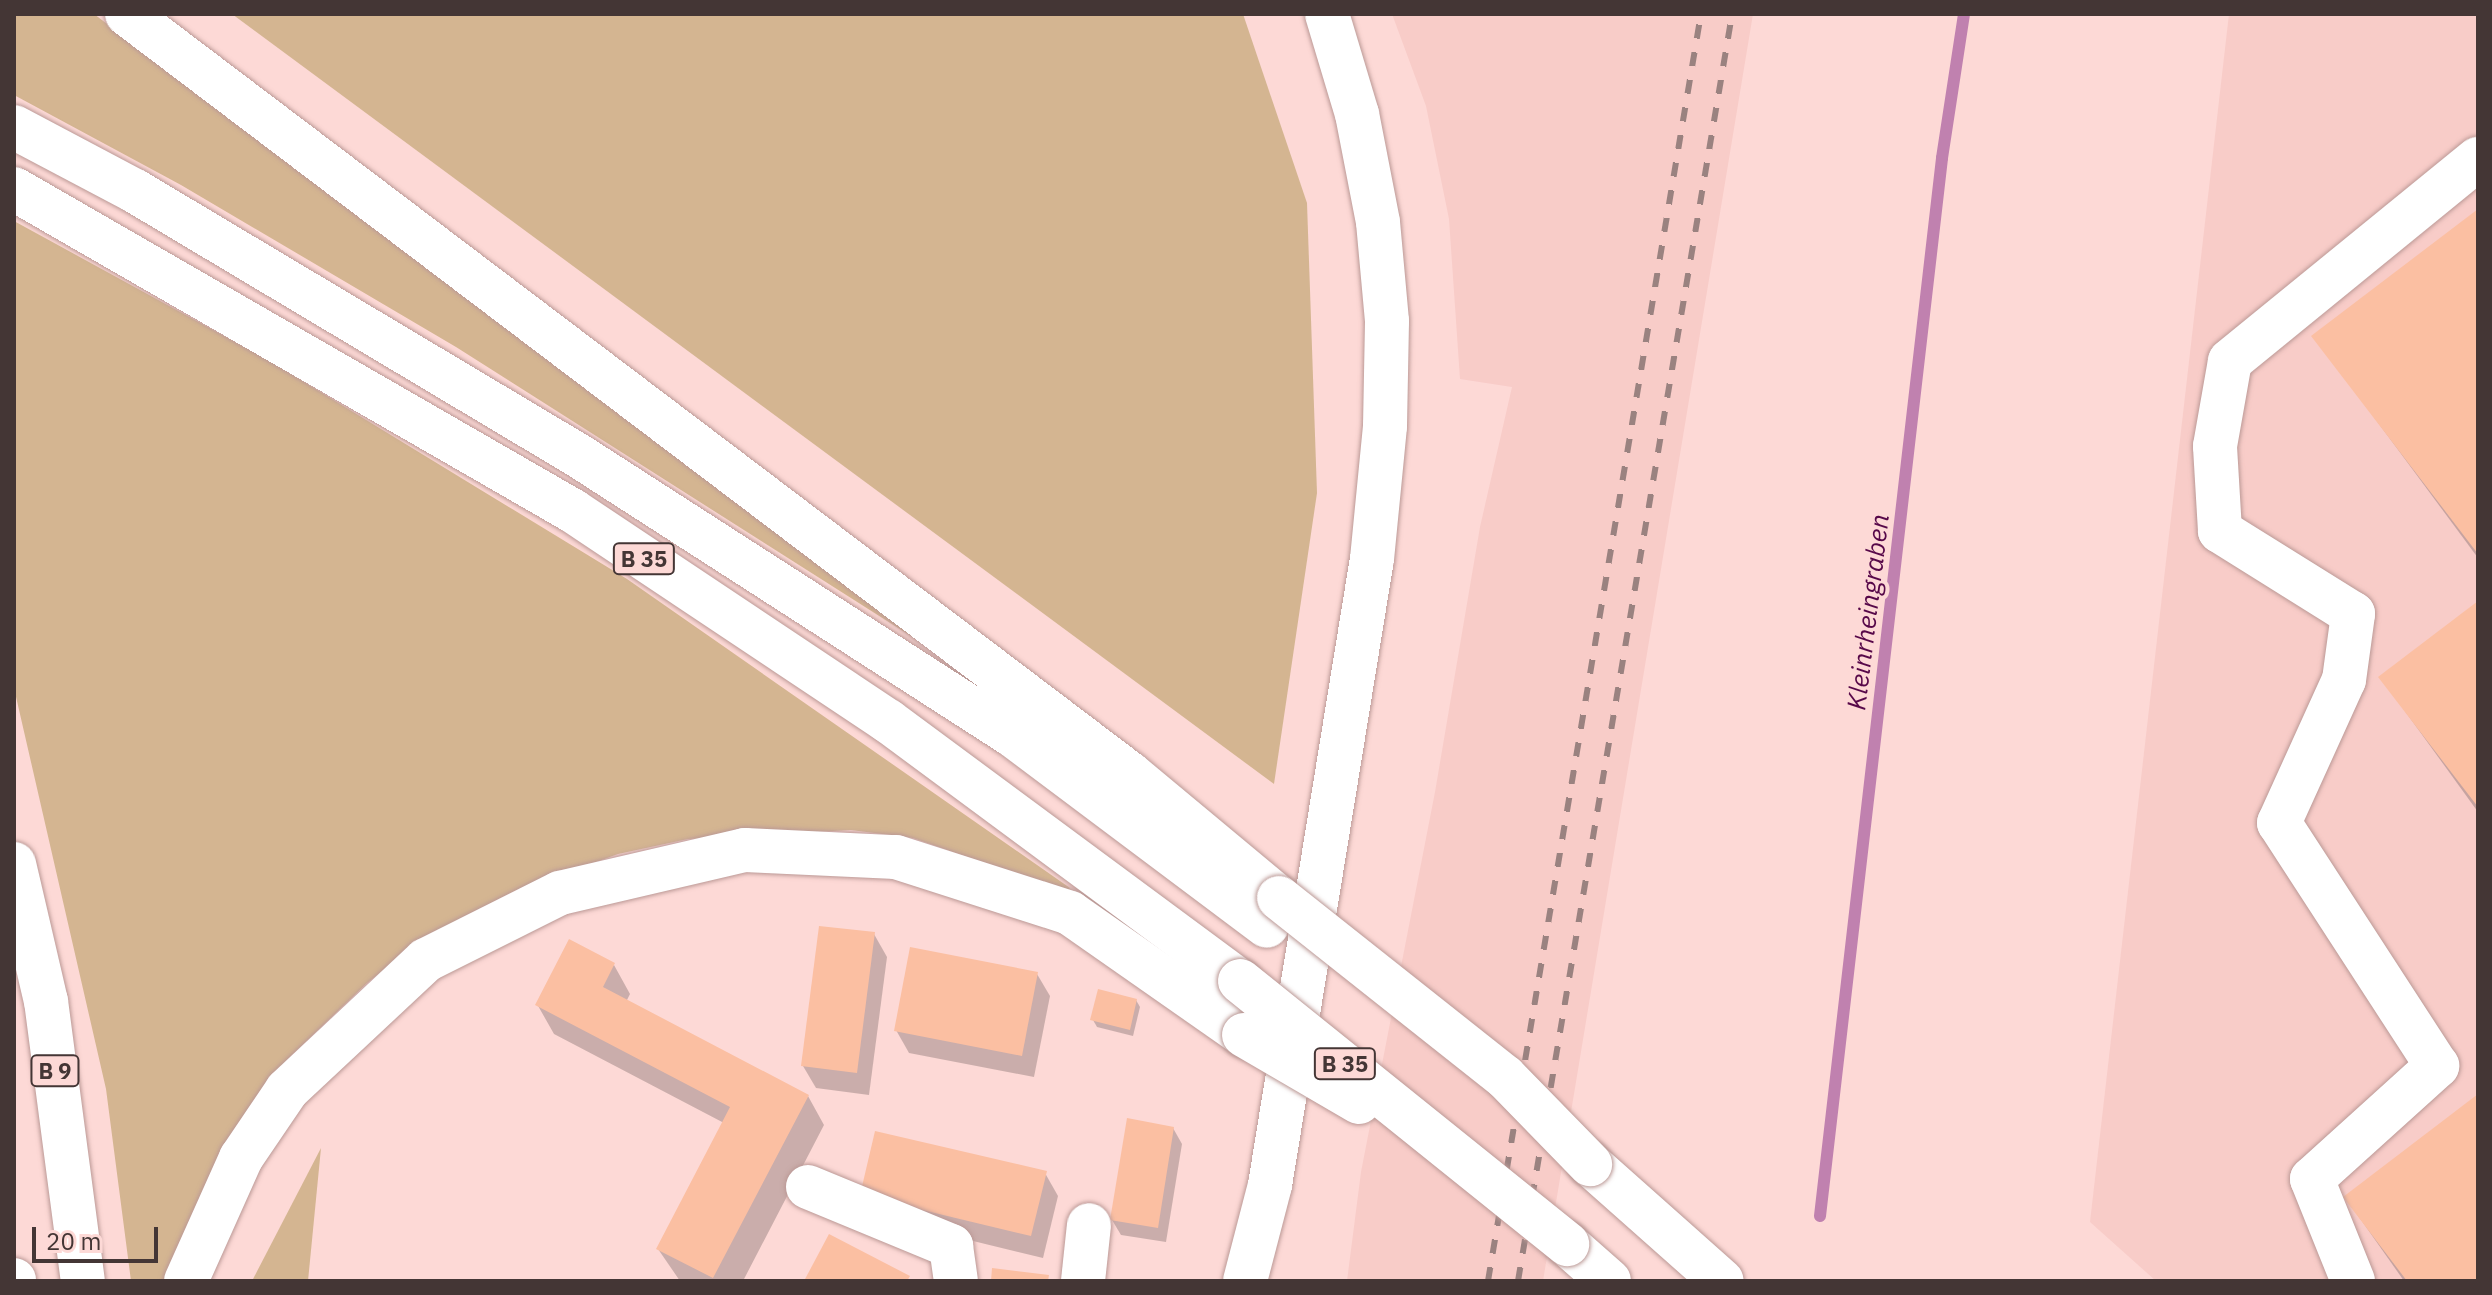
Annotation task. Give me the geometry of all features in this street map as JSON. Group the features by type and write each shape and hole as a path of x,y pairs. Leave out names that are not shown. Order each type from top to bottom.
{"main road":[{"path":"127,14 1117,764 1273,912 1492,1102 1590,1164 1722,1281"},
{"path":"1245,1281 1270,1185 1372,559 1385,426 1387,321 1378,222 1357,114 1327,14"},
{"path":"14,127 135,191 579,456 1014,736 1273,912"},
{"path":"2353,1281 2312,1179 2437,1066 2279,823 2344,680 2353,614 2220,531 2215,446 2230,361 2478,159"},
{"name":"B 35","path":"14,189 573,511 888,721 1240,981 1450,1148 1609,1281"},
{"path":"186,1281 241,1158 287,1090 426,960 560,893 745,850 896,857 1070,913 1244,1035 1332,1088 1450,1148"},
{"name":"B 9","path":"14,864 46,1001 83,1281"},
{"path":"808,1187 951,1246 956,1281"},
{"path":"1083,1281 1089,1225"}],"shaded area":[{"path":"14,14 94,14 917,640 456,347 181,185 14,95"},
{"path":"232,14 1243,14 1307,203 1317,493 1274,784"},
{"path":"1392,14 1753,14 1543,1281 1347,1281 1361,1172 1435,792 1480,527 1512,387 1460,379 1449,219 1426,106"},
{"path":"2229,14 2478,14 2478,1281 2156,1281 2090,1222"},
{"path":"14,221 268,360 627,579 1070,888 1067,892 913,838 851,830 688,839 618,854 558,876 417,944 367,983 291,1056 250,1114 165,1281 131,1281 106,1089 14,688"},
{"path":"321,1148 308,1281 252,1281"}],"building":[{"path":"2478,209 2478,554 2311,336"},
{"path":"2478,601 2478,807 2378,677"},
{"path":"819,926 875,932 857,1073 801,1066"},
{"path":"569,939 615,963 603,987 809,1095 713,1278 656,1249 730,1107 535,1005"},
{"path":"910,947 1038,972 1022,1056 894,1031"},
{"path":"1098,989 1137,999 1130,1030 1090,1020"},
{"path":"2478,1094 2478,1281 2407,1281 2343,1197"},
{"path":"1127,1118 1174,1127 1158,1228 1110,1220"},
{"path":"875,1131 1047,1171 1031,1236 860,1195"},
{"path":"829,1234 910,1276 907,1281 804,1281"},
{"path":"992,1268 1049,1275 1048,1281 991,1281"}],"waterway":[{"name":"Kleinrheingraben","path":"1820,1216 1942,158 1964,14"}],"railway":[{"path":"1488,1281 1701,14"},
{"path":"1518,1281 1732,14"}]}
